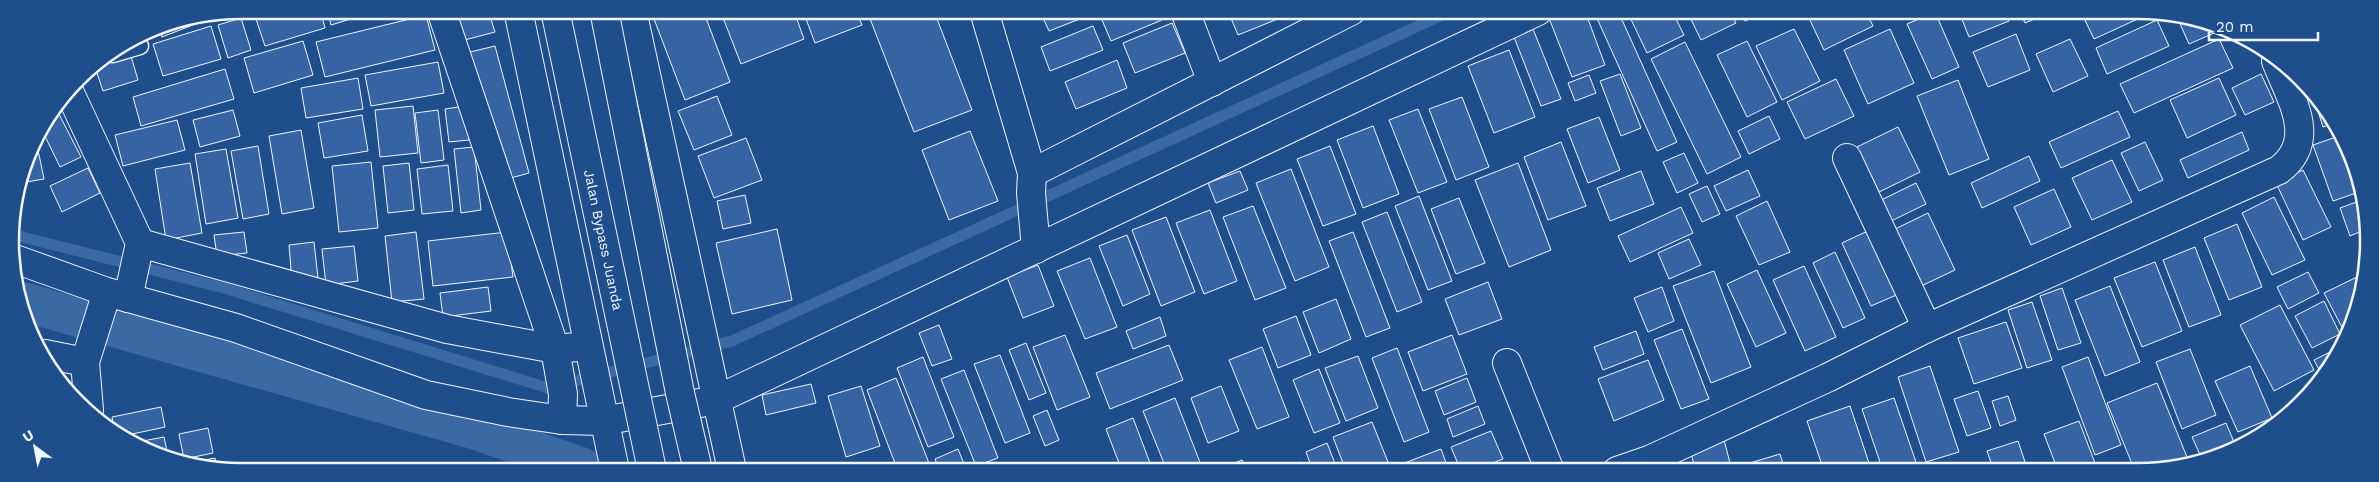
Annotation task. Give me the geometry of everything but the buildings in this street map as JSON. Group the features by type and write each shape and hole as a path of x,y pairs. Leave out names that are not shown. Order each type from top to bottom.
{"main road":[{"path":"444,19 559,383"},
{"path":"520,19 613,463"},
{"name":"Jalan Bypass Juanda","path":"557,19 651,463"},
{"path":"606,19 680,393 696,463"},
{"path":"634,19 730,463"},
{"path":"986,19 1031,183 1035,237"},
{"path":"1188,19 1212,82"},
{"path":"1031,183 1212,82 1335,19"},
{"path":"603,420 716,400 1035,237 1520,19"},
{"path":"1640,463 1818,382 1927,328 2270,174 2290,162 2296,154 2301,129 2279,70"},
{"path":"72,97 139,248 88,354 89,403"},
{"path":"1847,158 1927,328"},
{"path":"139,248 447,329 559,383 603,420"},
{"path":"20,261 118,294 236,328 426,395 508,412 559,383 590,353"},
{"path":"50,354 88,354"},
{"path":"1507,363 1547,463"}],"lane":[{"path":"130,49 140,46"}],"waterway":[{"path":"19,236 224,288 548,388 732,341 1434,19"},
{"path":"28,303 475,430 570,463"}]}
